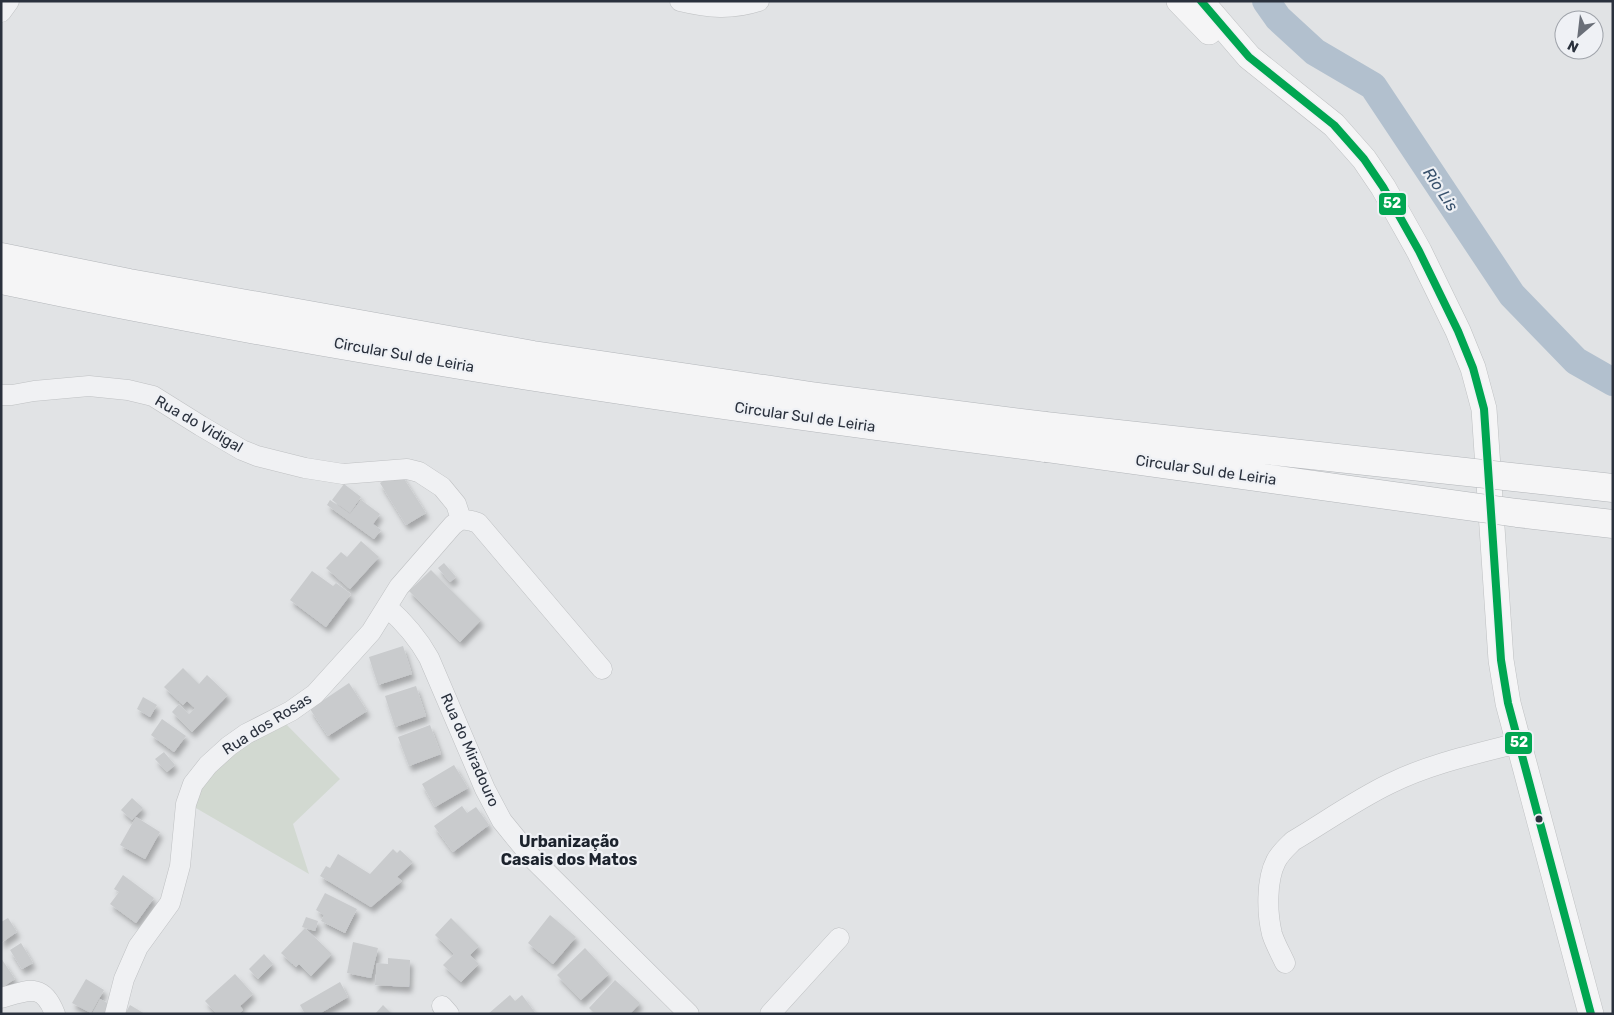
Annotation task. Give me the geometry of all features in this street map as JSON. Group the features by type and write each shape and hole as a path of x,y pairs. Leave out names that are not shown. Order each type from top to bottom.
{"highway":[{"name":"Circular Sul de Leiria","path":"1,257 129,283 533,355 811,396 1046,437 1517,513 1613,524"},
{"name":"Circular Sul de Leiria","path":"1,280 126,307 538,379 809,418 1046,437 1613,488"}],"main road":[{"path":"1179,1 1210,33 1234,50 1249,57"},
{"path":"1201,1 1249,57 1324,116 1349,141 1383,187 1419,251 1464,344 1478,384 1484,409 1501,660 1508,703 1591,1014"}],"street":[{"path":"1,12 9,1"},
{"path":"680,1 714,8 744,6 759,1"},
{"name":"Rua do Vidigal","path":"1,394 12,395 89,386 128,390 153,396 194,423 242,450 257,456 305,468 344,474 407,469 419,472 442,486 456,504 461,519"},
{"path":"461,519 478,523 602,669"},
{"name":"Rua dos Rosas","path":"115,1014 124,979 138,947 170,903 180,866 186,804 193,784 208,765 229,746 246,734 291,710 314,694 371,632 399,587 453,525 461,519"},
{"name":"Rua do Miradouro","path":"387,607 406,625 429,658 485,789 502,821 533,859 689,1014"},
{"path":"1285,963 1272,935 1269,905 1269,880 1276,861 1283,851 1294,841 1376,792 1408,776 1435,766 1518,743"},
{"path":"770,1014 839,938"},
{"path":"1,998 30,990 37,991 50,1002 55,1014"}],"shaded area":[{"path":"282,720 340,779 293,824 309,874 189,804 210,767"}],"building":[{"path":"399,471 426,513 406,525 380,483"},
{"path":"344,484 361,497 350,513 332,500"},
{"path":"330,500 350,514 361,500 380,514 373,524 381,530 374,539 327,505"},
{"path":"361,541 379,557 350,589 326,568 341,552 347,557"},
{"path":"444,563 456,577 450,582 438,568"},
{"path":"431,570 481,620 460,642 409,591"},
{"path":"312,571 333,586 336,583 351,594 326,627 290,600"},
{"path":"403,646 412,674 378,685 369,657"},
{"path":"183,668 199,684 207,675 228,695 192,732 172,712 179,704 189,714 195,708 187,701 183,705 164,687"},
{"path":"349,683 367,711 328,736 310,709"},
{"path":"416,686 426,716 395,727 385,696"},
{"path":"143,697 157,705 150,717 137,709"},
{"path":"162,719 186,736 174,752 151,735"},
{"path":"430,725 441,754 409,766 398,737"},
{"path":"164,752 175,765 167,772 155,759"},
{"path":"454,765 468,788 435,807 422,784"},
{"path":"132,798 143,808 132,820 121,810"},
{"path":"462,806 467,813 476,807 489,825 453,852 434,826"},
{"path":"136,817 160,832 145,859 120,845"},
{"path":"393,849 397,853 400,850 413,862 397,877 402,881 371,907 320,876 326,866 330,868 338,854 370,874"},
{"path":"123,875 154,898 136,923 110,904 119,892 114,889"},
{"path":"325,893 357,909 345,933 321,921 324,915 316,910"},
{"path":"550,915 576,937 553,964 528,943"},
{"path":"306,917 318,921 315,931 302,927"},
{"path":"8,918 17,932 1,943 1,922"},
{"path":"451,918 479,946 470,955 479,964 461,982 443,965 454,954 435,935"},
{"path":"305,928 332,954 311,976 299,964 296,967 281,953"},
{"path":"353,942 378,948 371,978 347,973"},
{"path":"21,943 33,963 22,969 10,950"},
{"path":"585,948 609,974 581,1000 557,975"},
{"path":"264,954 273,964 258,979 249,969"},
{"path":"1,958 15,979 1,988"},
{"path":"388,958 410,960 409,987 375,985 377,963 388,964"},
{"path":"235,974 253,994 240,1006 243,1010 239,1014 217,1014 205,1001"},
{"path":"86,979 104,990 91,1013 72,1003"},
{"path":"615,980 640,1003 630,1014 595,1014 589,1008"},
{"path":"340,982 348,997 319,1014 305,1014 300,1005"},
{"path":"510,995 515,1001 522,995 536,1014 488,1014"},
{"path":"100,999 111,1005 107,1014 92,1014"},
{"path":"130,1005 145,1014 125,1014"},
{"path":"383,1005 392,1014 375,1014"}],"waterway":[{"name":"Rio Lis","path":"1266,1 1278,18 1315,52 1373,86 1512,295 1576,361 1613,382"}],"transit line":[{"name":"52","path":"1201,1 1249,57 1334,125 1364,159 1383,187 1419,251 1458,331 1473,368 1484,409 1501,660 1508,703 1591,1014"}],"district":[{"name":"Urbanização Casais dos Matos","path":"569,850"}]}
